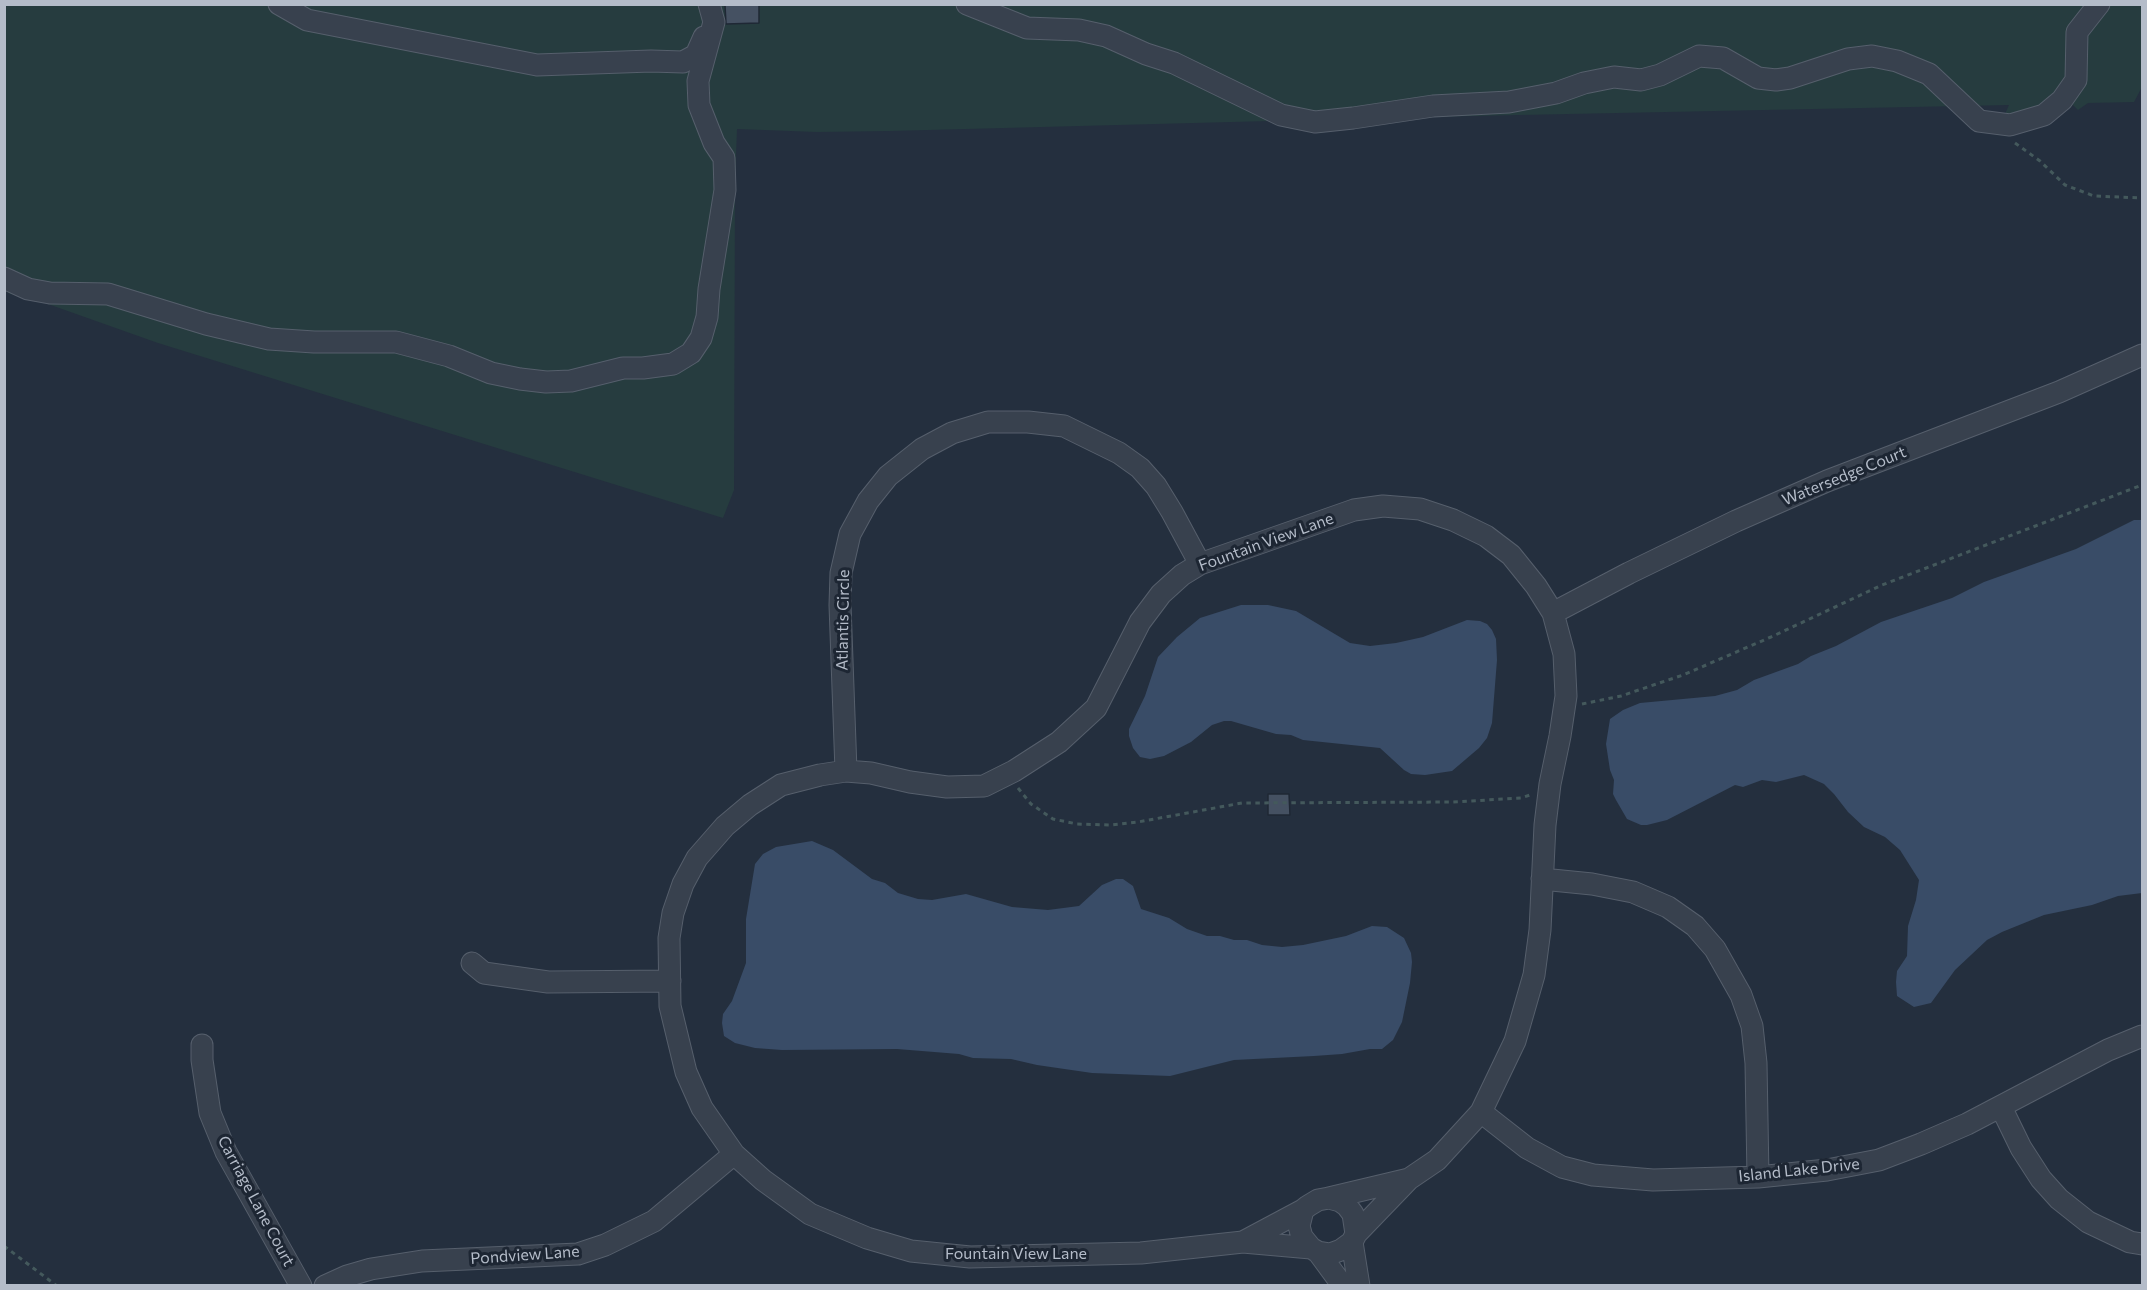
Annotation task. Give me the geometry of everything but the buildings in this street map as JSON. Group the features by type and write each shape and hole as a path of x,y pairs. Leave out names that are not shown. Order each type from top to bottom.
{"street":[{"path":"279,4 283,9 307,20 537,65 683,62 696,55 703,42 707,21 704,4"},
{"path":"4,278 28,289 50,293 108,294 206,324 269,339 314,342 396,342 449,356 490,373 520,379 546,382 571,381 623,368 673,364 691,353 701,338 707,317 709,289 725,190 724,158 710,133 699,105 698,81 714,22 709,4"},
{"path":"967,4 1028,28 1079,30 1106,36 1146,54 1174,63 1281,115 1315,122 1433,106 1509,102 1556,93 1584,83 1614,77 1641,80 1660,75 1699,56 1723,58 1758,78 1776,80 1790,78 1848,59 1872,56 1898,61 1929,74 1978,121 2010,125 2044,115 2062,100 2076,80 2077,32 2099,4"},
{"name":"Watersedge Court","path":"1553,613 1725,526 1827,481 2059,392 2142,355"},
{"name":"Atlantis Circle","path":"846,771 840,605 842,573 850,534 868,501 888,476 922,449 952,433 988,422 1028,422 1064,426 1119,453 1140,468 1156,486 1173,512 1200,564"},
{"name":"Fountain View Lane","path":"1315,1250 1243,1242 1141,1253 970,1257 911,1251 867,1238 810,1214 763,1180 734,1154 702,1108 686,1072 670,1006 669,938 673,913 683,884 697,858 725,826 781,785 846,771 871,773 910,783 947,787 984,786 1009,774 1059,742 1096,708 1140,621 1161,594 1182,575 1200,564 1354,510 1383,506 1420,509 1453,520 1486,536 1511,555 1536,586 1553,613 1563,654 1565,703 1549,791 1540,930 1534,975 1515,1041 1481,1112 1437,1160 1409,1179 1354,1238"},
{"path":"1542,879 1592,884 1633,892 1668,907 1695,926 1715,949 1741,995 1752,1026 1756,1063 1758,1177"},
{"path":"472,963 484,973 548,982 670,981"},
{"name":"Island Lake Drive","path":"1481,1112 1527,1148 1562,1167 1593,1175 1653,1180 1758,1177 1827,1170 1879,1160 1967,1124 2108,1050 2142,1036"},
{"name":"Carriage Lane Court","path":"201,1045 201,1060 210,1113 222,1142 301,1286"},
{"path":"2001,1107 2021,1148 2041,1179 2059,1199 2088,1222 2130,1242 2142,1244"},
{"name":"Pondview Lane","path":"325,1286 371,1269 422,1261 578,1254 605,1245 654,1221 734,1154"},
{"name":"Fountain View Lane","path":"1329,1198 1409,1179"},
{"path":"1343,1286 1302,1237 1299,1226 1303,1210 1318,1200 1329,1198 1340,1201 1353,1214 1359,1286"},
{"name":"Fountain View Lane","path":"1243,1242 1303,1210"},
{"path":"1315,1250 1330,1254 1341,1250 1354,1238"}],"path":[{"path":"1994,123 2065,185 2094,196 2142,198"},
{"path":"1565,703 1582,704 1621,696 1683,675 1882,585 2142,485"},
{"path":"1009,774 1031,804 1053,819 1077,824 1111,825 1138,822 1242,803 1453,801 1521,798 1549,791"},
{"path":"4,1246 57,1286"}],"green space":[{"path":"2142,4 2142,87 2134,102 2088,103 2078,110 2072,104 2033,128 2005,114 2009,105 890,131 817,132 737,129 734,490 723,518 158,343 31,298 10,294 5,290 4,5"}],"water":[{"path":"2134,520 2142,520 2142,893 2118,896 2092,905 2044,915 2002,932 1987,940 1955,970 1931,1003 1914,1007 1897,996 1896,982 1897,971 1907,956 1908,926 1919,880 1900,850 1885,837 1864,827 1824,784 1804,775 1776,782 1762,780 1743,787 1735,785 1667,820 1647,825 1627,819 1616,800 1613,794 1614,780 1606,744 1610,719 1623,710 1640,703 1715,696 1737,690 1754,680 1798,664 1881,622 1952,598 1984,582 2076,549"},
{"path":"1241,605 1268,605 1296,611 1350,643 1370,646 1423,637 1467,620 1487,624 1496,639 1497,660 1492,723 1487,738 1452,771 1425,775 1411,774 1404,770 1380,748 1303,740 1231,721 1212,725 1191,742 1164,756 1150,759 1140,757 1133,748 1129,729 1145,696 1158,657 1200,618"},
{"path":"812,841 833,850 872,879 885,883 898,893 918,899 932,900 966,894 1012,907 1048,910 1079,906 1102,885 1116,879 1123,879 1133,886 1141,909 1169,918 1187,929 1207,936 1220,936 1282,947 1346,936 1372,926 1387,927 1404,938 1411,953 1410,983 1402,1022 1393,1040 1382,1049 1342,1054 1234,1060 1170,1076 1092,1073 1011,1059 973,1058 959,1054 897,1049 782,1050 755,1048 735,1043 724,1036 723,1014 732,1001 746,963 746,919 755,864 763,854 776,847"}]}
